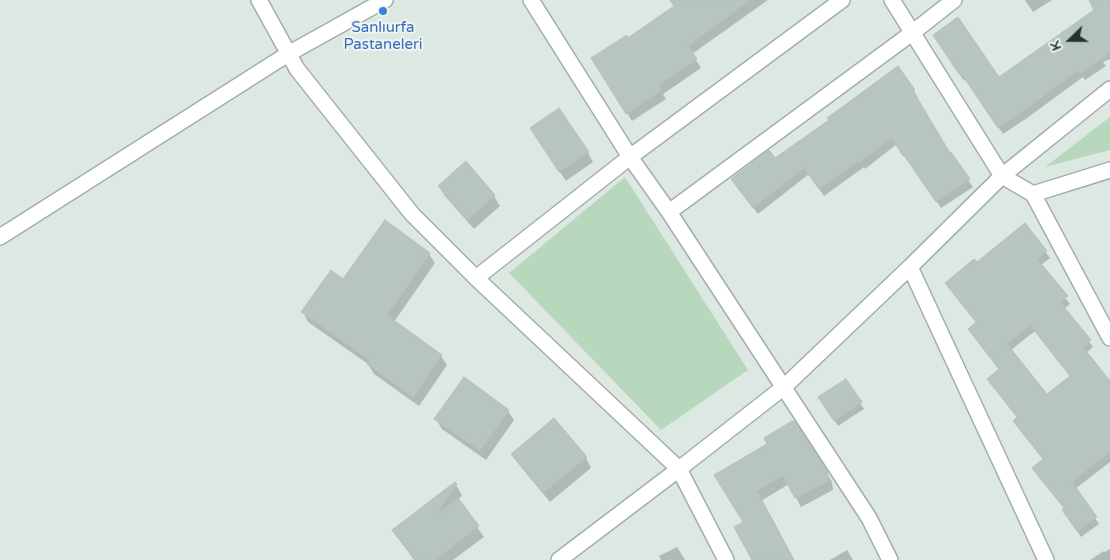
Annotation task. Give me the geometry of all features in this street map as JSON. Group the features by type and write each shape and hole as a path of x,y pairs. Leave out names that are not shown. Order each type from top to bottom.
{"street":[{"path":"259,0 296,69 412,214 476,278 678,469 726,560"},
{"path":"0,237 288,54 385,0"},
{"path":"531,0 630,157 669,212 869,518 890,560"},
{"path":"476,278 630,157 842,0"},
{"path":"892,0 1002,176 1033,194 1110,338"},
{"path":"669,212 954,0"},
{"path":"558,560 784,387 910,268 1002,176 1110,89"},
{"path":"1033,194 1110,170"},
{"path":"910,268 1046,560"}],"green space":[{"path":"1110,117 1110,150 1045,167"},
{"path":"625,177 748,370 661,430 509,273"}],"building":[{"path":"670,0 750,0 688,46 697,59 659,85 662,90 626,114 591,58 627,35 628,38 674,6"},
{"path":"1089,0 1110,0 1110,53 1080,74 1078,70 998,128 933,35 958,17 999,77 1094,10"},
{"path":"898,66 915,90 913,91 950,153 970,179 936,202 892,138 819,189 804,168 753,208 731,179 769,150 775,158 829,120 827,118"},
{"path":"559,108 589,152 559,172 530,128"},
{"path":"466,161 495,195 468,220 438,186"},
{"path":"385,220 430,253 387,315 442,355 413,397 367,364 370,360 301,312 331,270 343,279"},
{"path":"1025,223 1047,251 1037,259 1068,296 1060,302 1091,340 1083,347 1110,381 1110,452 1072,482 1097,517 1077,531 1062,510 1064,508 1032,468 1043,459 1013,421 1017,417 987,379 999,369 968,329 976,322 945,283 974,259 977,262","holes":["1030,325 1070,376 1047,394 1007,344"]},
{"path":"464,377 509,410 480,451 434,419"},
{"path":"846,379 862,402 834,421 818,397"},
{"path":"554,418 587,457 543,493 511,454"},
{"path":"792,421 795,422 827,471 829,481 795,498 783,476 757,491 794,560 752,560 734,527 743,522 714,475 767,444 764,438"},
{"path":"455,482 457,484 438,512 458,498 479,526 435,560 415,560 392,530"}],"place":[{"name":"Sanlıurfa Pastaneleri","path":"383,11"}]}
